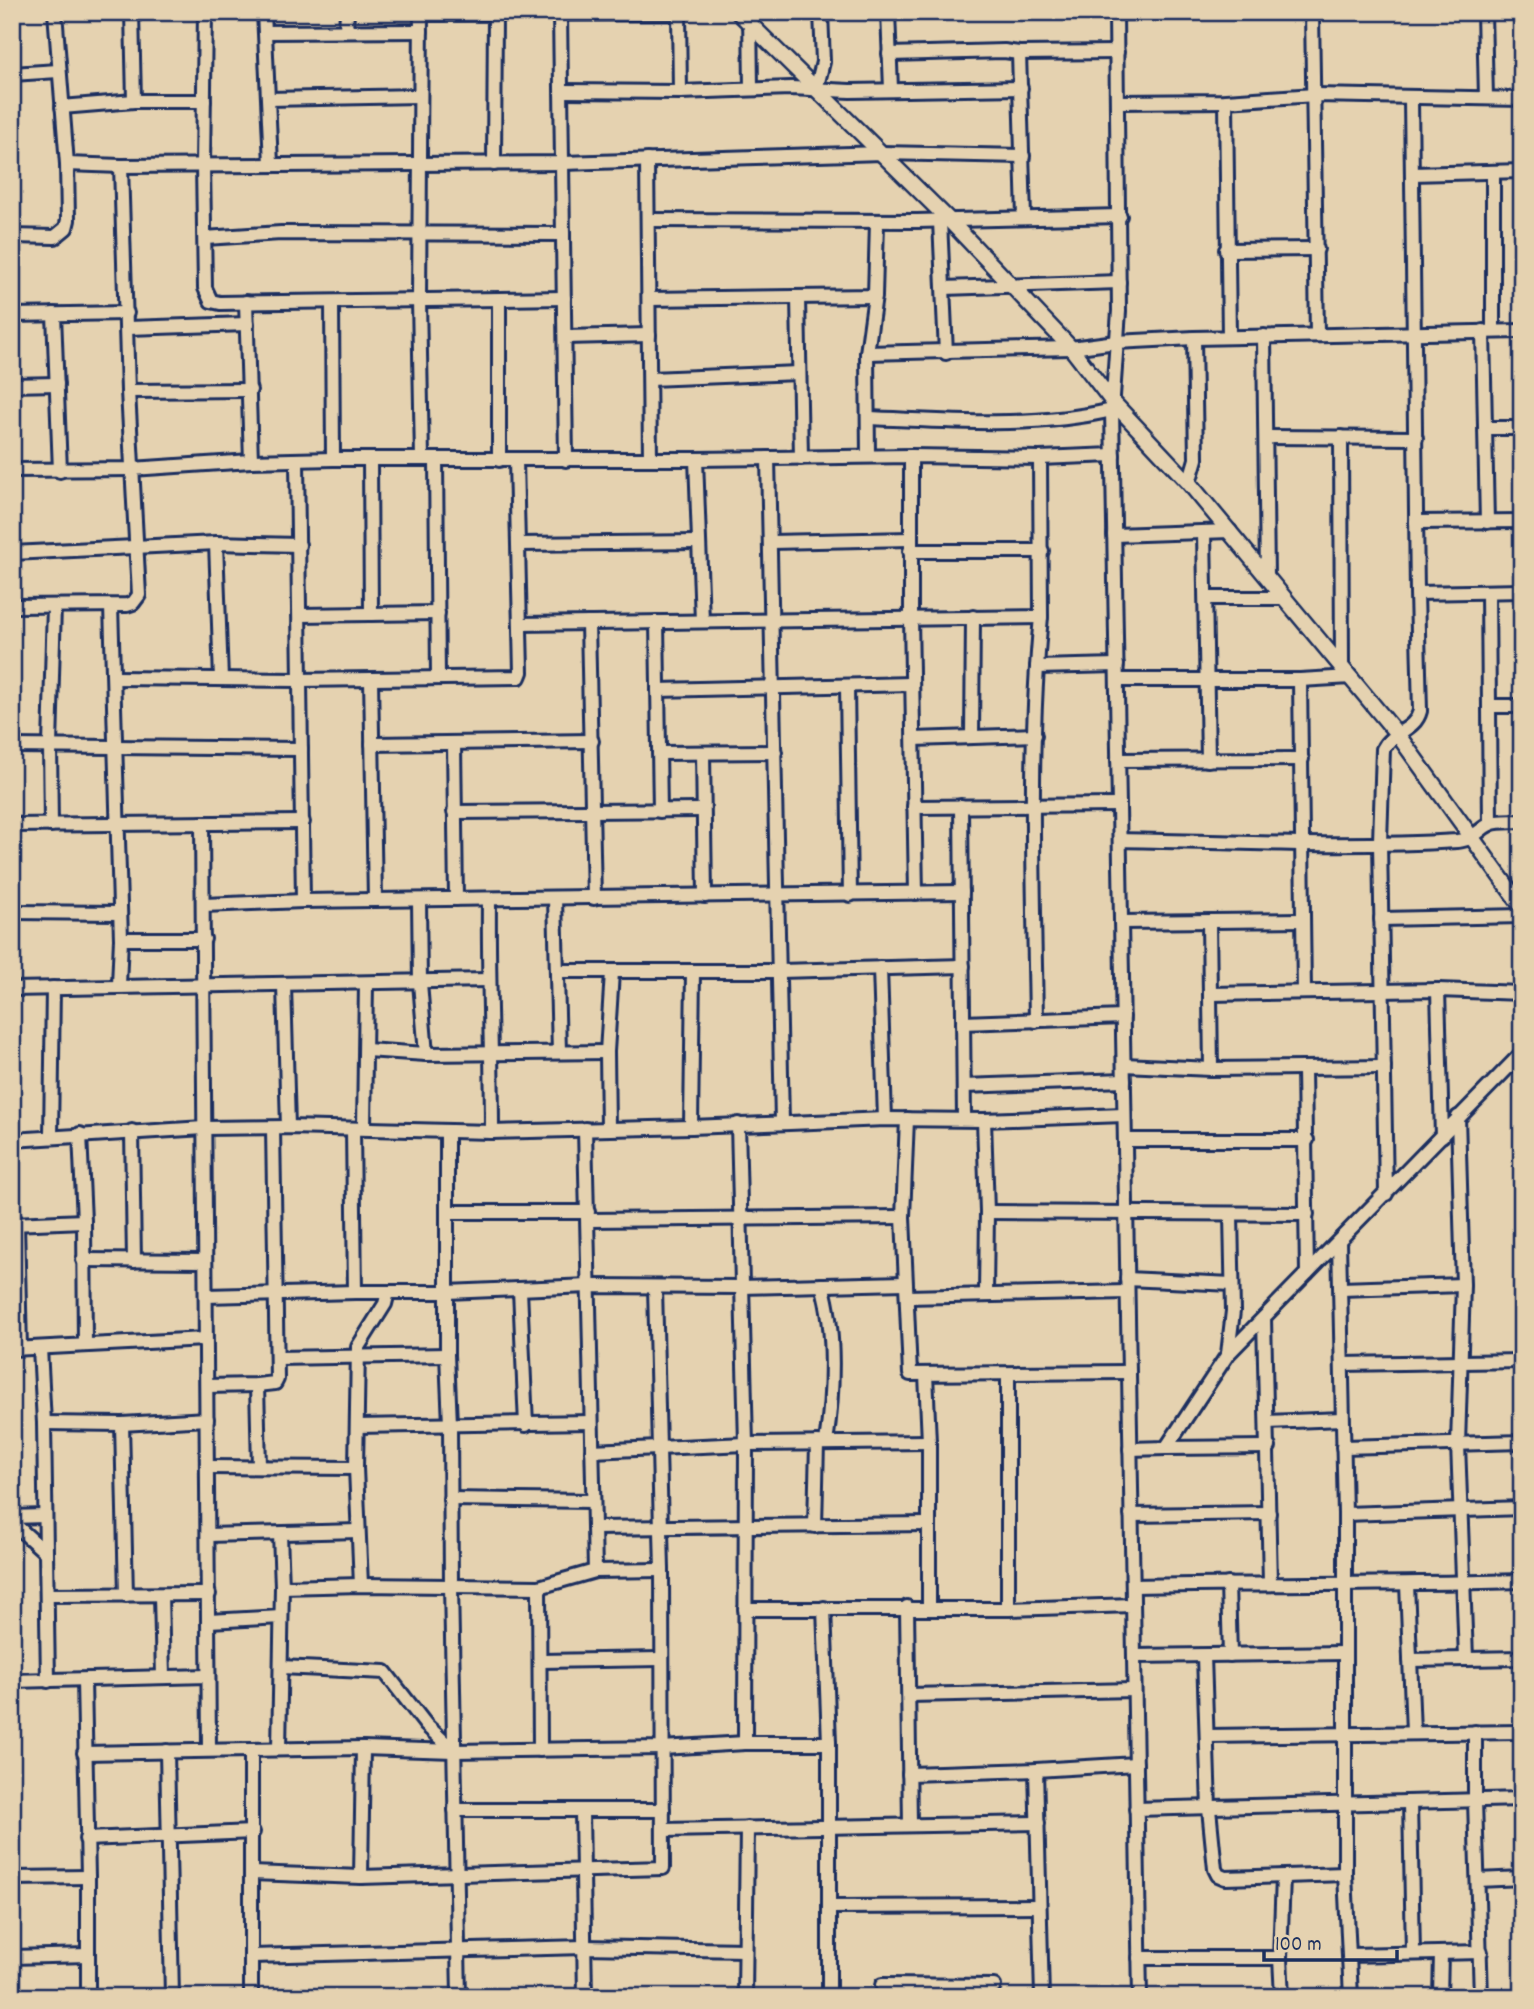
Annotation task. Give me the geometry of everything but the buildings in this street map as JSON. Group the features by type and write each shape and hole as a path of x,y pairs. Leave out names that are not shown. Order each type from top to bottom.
{"main road":[{"path":"738,12 750,18 816,90 882,153 1071,348 1112,405 1189,483 1347,671 1398,735 1522,907"}],"street":[{"path":"12,236 55,237 66,228 68,220 67,164 55,12"},
{"path":"132,12 134,101"},
{"path":"205,12 203,165 207,294 211,300 220,303 564,299"},
{"path":"264,12 271,164"},
{"path":"346,30 347,12"},
{"path":"422,459 419,300 421,13 679,12 680,92"},
{"path":"816,90 823,62 821,12"},
{"path":"888,12 891,89"},
{"path":"1140,1997 1112,405 1120,216 1116,13 1155,12"},
{"path":"1312,12 1317,334"},
{"path":"1484,12 1486,99"},
{"path":"560,13 566,460"},
{"path":"494,164 495,14"},
{"path":"750,18 751,89"},
{"path":"266,32 421,31"},
{"path":"889,54 1117,52"},
{"path":"1020,53 1024,217"},
{"path":"12,74 58,71"},
{"path":"562,91 1021,88"},
{"path":"1118,102 1315,95 1411,99 1522,99"},
{"path":"270,99 419,96"},
{"path":"1386,1194 1380,842 1383,749 1387,741 1415,723 1420,711 1411,99"},
{"path":"1226,100 1229,337"},
{"path":"62,107 134,101 204,101"},
{"path":"67,164 494,164 882,153 1023,156"},
{"path":"647,160 650,459"},
{"path":"12,606 111,606 133,603 139,595 128,391 121,166"},
{"path":"1412,174 1522,171"},
{"path":"1487,522 1486,428 1493,172"},
{"path":"648,220 877,222 1120,216"},
{"path":"945,221 946,353"},
{"path":"868,456 867,353 875,296 877,222"},
{"path":"205,238 281,233 563,234"},
{"path":"1226,250 1317,248"},
{"path":"944,288 1119,282"},
{"path":"649,299 875,296"},
{"path":"798,297 801,458"},
{"path":"499,300 499,460"},
{"path":"246,302 251,461"},
{"path":"332,302 333,459"},
{"path":"12,315 127,313"},
{"path":"54,314 60,471"},
{"path":"128,328 247,324"},
{"path":"867,353 1071,348 1116,342 1194,338 1522,331"},
{"path":"565,337 649,335"},
{"path":"1264,336 1267,576"},
{"path":"1189,483 1196,459 1194,338"},
{"path":"650,379 799,373"},
{"path":"12,385 57,384"},
{"path":"128,391 250,390"},
{"path":"867,418 1003,423 1072,418 1112,405"},
{"path":"1486,428 1522,428"},
{"path":"1266,437 1416,438"},
{"path":"1117,680 1300,680 1347,671 1341,437"},
{"path":"12,470 132,469 333,459 566,460 868,456 1040,458 1113,455"},
{"path":"911,456 916,894"},
{"path":"768,458 782,1122"},
{"path":"1036,1021 1033,805 1041,617 1040,458"},
{"path":"370,459 371,614"},
{"path":"436,459 438,677"},
{"path":"696,459 702,621"},
{"path":"115,678 299,680 519,677 516,460"},
{"path":"297,461 303,901"},
{"path":"1416,522 1522,522"},
{"path":"1114,535 1230,531"},
{"path":"1204,532 1208,760"},
{"path":"519,544 699,542"},
{"path":"771,542 1042,551"},
{"path":"12,552 216,543 299,545"},
{"path":"216,543 220,679"},
{"path":"1417,593 1522,591"},
{"path":"1488,592 1490,824"},
{"path":"1207,598 1284,598"},
{"path":"51,825 54,606"},
{"path":"111,606 121,939 119,985"},
{"path":"300,615 438,614"},
{"path":"972,617 972,736"},
{"path":"520,624 1041,617"},
{"path":"657,622 660,811"},
{"path":"588,623 594,898"},
{"path":"1037,667 1116,665"},
{"path":"371,679 375,901"},
{"path":"1300,680 1304,992"},
{"path":"658,690 912,684"},
{"path":"847,686 850,895"},
{"path":"1489,706 1522,706"},
{"path":"914,739 1035,736"},
{"path":"372,744 592,741"},
{"path":"454,744 456,899"},
{"path":"12,746 301,749"},
{"path":"660,754 775,752"},
{"path":"703,753 705,896"},
{"path":"1118,760 1302,760"},
{"path":"914,807 1119,805"},
{"path":"961,806 964,1119"},
{"path":"454,812 703,810"},
{"path":"1119,840 1302,844 1428,842 1472,838 1490,824 1522,821"},
{"path":"12,825 303,822"},
{"path":"202,823 209,1750"},
{"path":"204,905 303,901 962,892"},
{"path":"555,898 559,1052"},
{"path":"489,899 492,1132"},
{"path":"419,901 420,983 426,1054"},
{"path":"12,912 120,913"},
{"path":"1381,919 1522,916"},
{"path":"1121,922 1303,920"},
{"path":"1209,922 1211,1069"},
{"path":"121,939 204,939"},
{"path":"558,971 779,971 963,966"},
{"path":"880,968 885,1119"},
{"path":"691,1127 693,971"},
{"path":"608,1128 607,1052 612,972"},
{"path":"12,989 488,980"},
{"path":"355,1292 359,1128 366,1050 366,983"},
{"path":"284,985 288,1127"},
{"path":"51,1137 53,988"},
{"path":"1438,990 1442,1136"},
{"path":"1211,994 1438,990 1522,993"},
{"path":"963,1023 1123,1017"},
{"path":"366,1050 426,1054 492,1051 607,1052"},
{"path":"1166,1448 1228,1354 1522,1053"},
{"path":"1124,1065 1211,1069 1384,1067"},
{"path":"1304,1069 1307,1273"},
{"path":"964,1086 1124,1080"},
{"path":"12,1140 204,1128 288,1127 492,1132 885,1119 984,1120 1124,1115"},
{"path":"1458,1117 1463,1285 1458,1444 1466,1658"},
{"path":"907,1119 903,1217 911,1375 1129,1372"},
{"path":"984,1120 986,1294"},
{"path":"738,1124 746,1444 745,1743"},
{"path":"207,1386 257,1385 275,1382 277,1379 273,1128"},
{"path":"586,1129 595,1570"},
{"path":"132,1131 134,1261"},
{"path":"447,1132 447,1355 459,1997"},
{"path":"80,1134 85,1345"},
{"path":"1125,1140 1307,1140"},
{"path":"447,1212 740,1218 903,1217"},
{"path":"987,1212 1307,1214"},
{"path":"1228,1354 1233,1311 1231,1215"},
{"path":"84,1221 15,1224 16,1349 205,1339"},
{"path":"1339,1241 1345,1514 1345,1874 1351,1997"},
{"path":"83,1260 205,1261"},
{"path":"206,1296 355,1292 447,1293 589,1286 740,1287 905,1283"},
{"path":"906,1297 1127,1285 1232,1284"},
{"path":"815,1526 821,1443 829,1421 829,1320 822,1285"},
{"path":"1341,1289 1463,1285"},
{"path":"251,1873 361,1877 663,1868 662,1570 655,1287"},
{"path":"520,1290 526,1425"},
{"path":"361,1585 356,1468 359,1341 385,1304 388,1292"},
{"path":"1264,1318 1270,1583"},
{"path":"40,1348 44,1423 47,1681"},
{"path":"278,1358 447,1355"},
{"path":"1342,1364 1522,1361"},
{"path":"926,1374 929,1442 929,1608"},
{"path":"1008,1374 1008,1609"},
{"path":"257,1385 259,1467"},
{"path":"44,1423 122,1424 207,1419"},
{"path":"1267,1422 1342,1419"},
{"path":"357,1426 591,1422"},
{"path":"122,1424 126,1595"},
{"path":"592,1451 746,1444 929,1442"},
{"path":"1342,1447 1522,1442"},
{"path":"1130,1449 1269,1447"},
{"path":"207,1467 356,1468"},
{"path":"450,1499 592,1502"},
{"path":"1345,1514 1522,1508"},
{"path":"1131,1516 1269,1513"},
{"path":"12,1520 44,1516"},
{"path":"12,1520 45,1552"},
{"path":"594,1528 929,1524"},
{"path":"208,1535 358,1531"},
{"path":"279,1749 282,1587 280,1534"},
{"path":"282,1587 539,1587 595,1570 662,1570"},
{"path":"1133,1586 1522,1581"},
{"path":"1228,1584 1230,1654"},
{"path":"1407,1584 1413,1732"},
{"path":"539,1587 540,1750"},
{"path":"47,1595 209,1594"},
{"path":"161,1595 163,1677"},
{"path":"745,1609 1008,1609 1133,1605"},
{"path":"907,1607 909,1825"},
{"path":"824,1608 828,1743 829,1997"},
{"path":"209,1620 281,1617"},
{"path":"1134,1656 1343,1653"},
{"path":"1204,1656 1209,1809 1215,1869 1218,1875 1225,1878 1345,1874"},
{"path":"1410,1660 1522,1658"},
{"path":"541,1661 662,1659"},
{"path":"281,1667 385,1672 426,1725 454,1751"},
{"path":"12,1681 208,1676"},
{"path":"84,1680 88,1997"},
{"path":"909,1695 1134,1690"},
{"path":"1475,1732 1481,1997"},
{"path":"1208,1735 1522,1732"},
{"path":"84,1753 363,1748 540,1750 828,1743"},
{"path":"361,1877 363,1748"},
{"path":"251,1750 251,1997"},
{"path":"167,1751 172,1997"},
{"path":"909,1774 1136,1764"},
{"path":"1036,1770 1042,1997"},
{"path":"1136,1809 1522,1799"},
{"path":"1410,1803 1413,1953"},
{"path":"455,1810 663,1810"},
{"path":"582,1811 585,1997"},
{"path":"663,1830 1038,1823"},
{"path":"745,1997 747,1828"},
{"path":"86,1839 253,1832"},
{"path":"12,1878 88,1877"},
{"path":"1282,1997 1280,1958 1283,1877"},
{"path":"1478,1880 1522,1878"},
{"path":"829,1907 1039,1906"},
{"path":"252,1956 584,1947 745,1950"},
{"path":"1350,1955 1481,1952"},
{"path":"1440,1997 1441,1953"},
{"path":"12,1957 88,1955"},
{"path":"1139,1958 1280,1958"},
{"path":"882,1985 948,1991 993,1986"}]}
